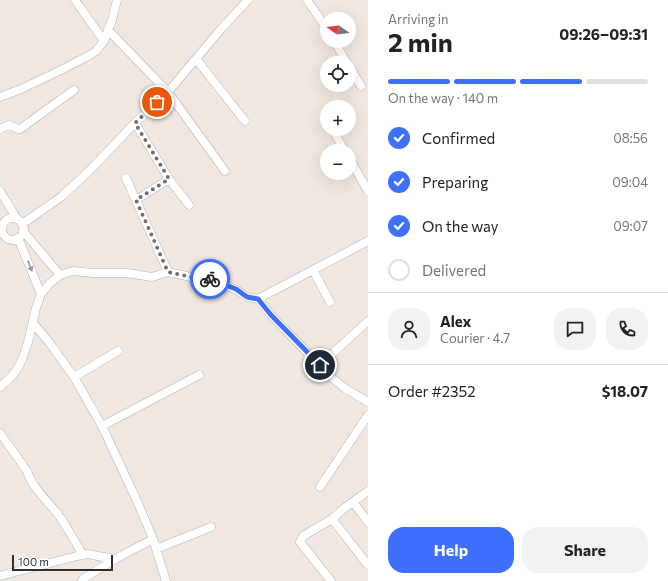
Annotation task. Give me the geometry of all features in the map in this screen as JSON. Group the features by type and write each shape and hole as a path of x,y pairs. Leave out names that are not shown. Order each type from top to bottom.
{"street":[{"path":"75,0 104,41"},
{"path":"0,98 21,90 96,51 104,41 112,20 117,0"},
{"path":"307,0 320,20"},
{"path":"60,275 20,228 10,218 2,221 3,239 12,239 20,228 66,192 168,92 244,1"},
{"path":"108,30 168,92 225,170"},
{"path":"196,59 245,121"},
{"path":"356,78 361,86"},
{"path":"0,129 9,125 20,129 74,90"},
{"path":"135,123 169,179 189,205"},
{"path":"356,170 368,191"},
{"path":"126,178 168,272"},
{"path":"136,200 169,179"},
{"path":"0,191 20,228 41,294"},
{"path":"0,387 18,368 28,342 41,294 49,284 60,275 73,271 127,273 152,277 168,272 191,277 206,278 236,289 247,297 258,299 368,241"},
{"path":"313,270 330,302"},
{"path":"258,299 271,315 331,377 340,385 368,402"},
{"path":"320,365 368,321"},
{"path":"33,323 74,376 102,426 153,539 166,581"},
{"path":"74,376 118,351"},
{"path":"102,426 199,375"},
{"path":"320,487 368,415"},
{"path":"0,433 27,471 33,483 59,516 83,555"},
{"path":"331,581 300,542 303,536 332,519 342,509 368,491"},
{"path":"353,502 368,522"},
{"path":"332,519 368,565"},
{"path":"156,549 211,527"},
{"path":"82,581 115,559 153,539"},
{"path":"0,576 87,554 115,559"}],"way so far":[{"path":"157,102 135,123 169,179 136,200 168,272 210,279"}],"route":[{"path":"210,279 236,289 247,297 258,299 271,315 320,365"}]}
